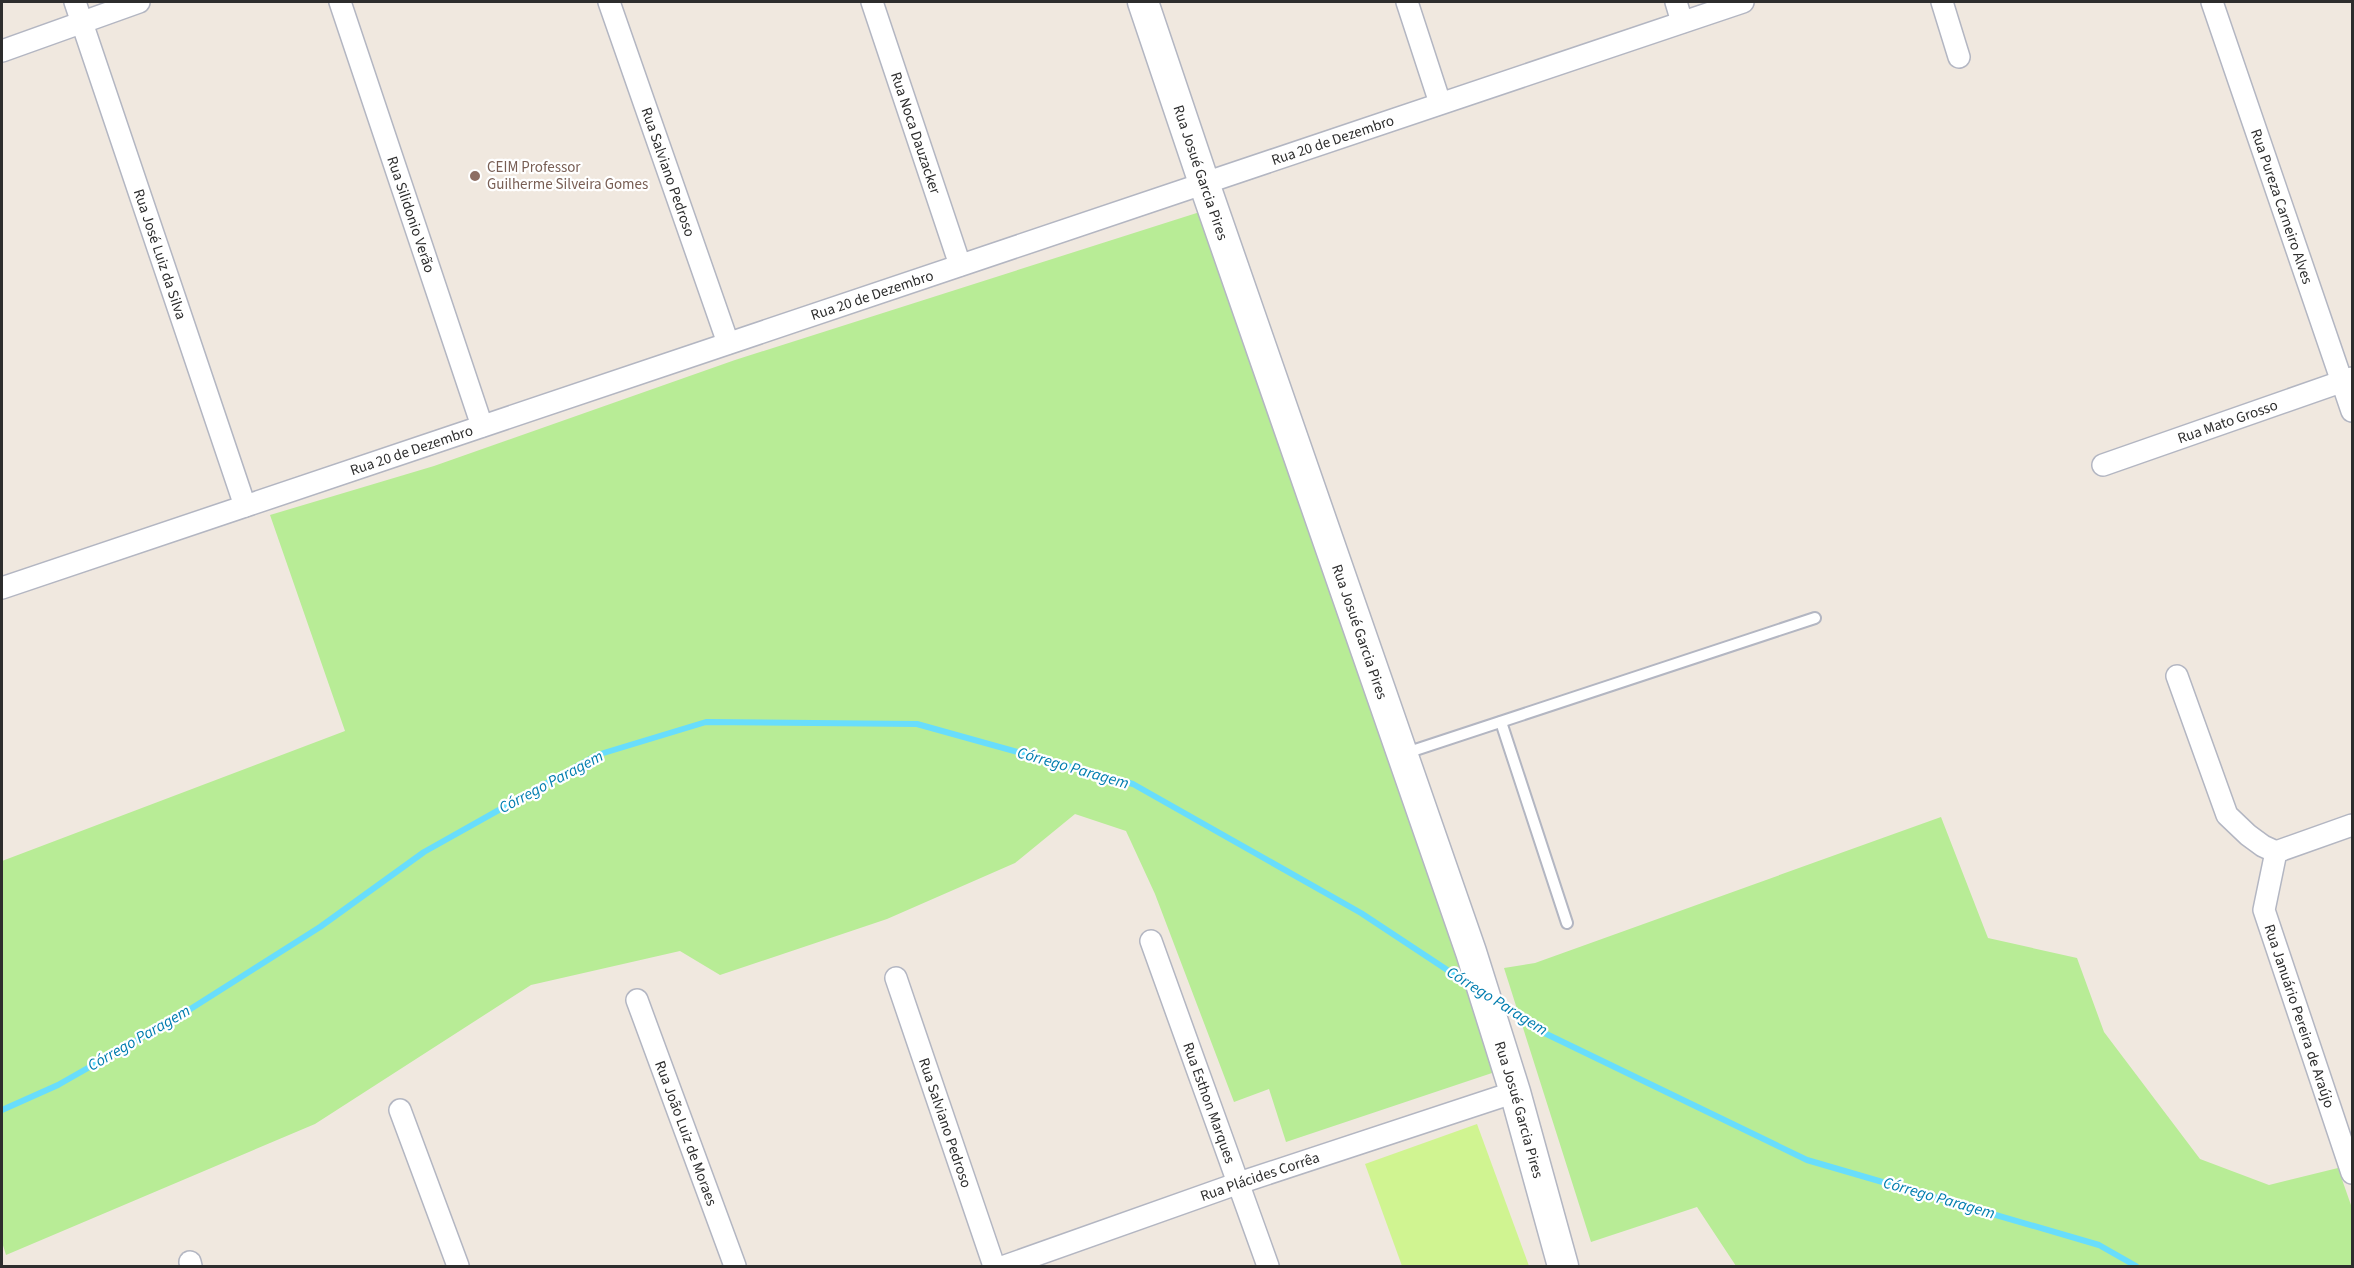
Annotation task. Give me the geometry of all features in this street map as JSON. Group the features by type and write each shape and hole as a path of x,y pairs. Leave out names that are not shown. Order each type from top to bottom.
{"street":[{"path":"2,51 78,11 139,2"},
{"name":"Rua Silidonio Verão","path":"340,2 482,426"},
{"name":"Rua Salviano Pedroso","path":"609,2 728,343"},
{"name":"Rua Noca Dauzacker","path":"872,2 960,265"},
{"name":"Rua Josué Garcia Pires","path":"1143,2 1471,952 1515,1092 1563,1266"},
{"path":"1407,2 1440,103"},
{"path":"1676,2 1682,22"},
{"name":"Rua 20 de Dezembro","path":"2,585 245,506 1743,2"},
{"path":"1942,2 1959,57"},
{"name":"Rua Pureza Carneiro Alves","path":"2212,2 2348,380 2352,411"},
{"name":"Rua José Luiz da Silva","path":"78,11 245,506"},
{"name":"Rua Mato Grosso","path":"2103,465 2348,380"},
{"path":"2177,676 2228,815 2248,835 2276,852 2352,825"},
{"name":"Rua Januário Pereira de Araújo","path":"2276,852 2265,910 2352,1173"},
{"name":"Rua Esthon Marques","path":"1151,941 1268,1266"},
{"name":"Rua Salviano Pedroso","path":"896,978 994,1266"},
{"name":"Rua João Luiz de Moraes","path":"637,1000 735,1266"},
{"name":"Rua Plácides Corrêa","path":"1005,1266 1239,1183 1515,1092"},
{"path":"400,1110 458,1266"}],"lane":[{"path":"1403,754 1815,618"},
{"path":"1501,722 1568,923"}],"green space":[{"path":"1203,211 1498,1071 1286,1142 1269,1089 1234,1102 1155,894 1126,831 1075,814 1015,863 887,919 720,975 680,951 531,985 315,1124 6,1255 2,1242 2,861 345,731 270,515 434,466 735,360"},
{"path":"1941,817 1988,938 2077,958 2104,1032 2200,1159 2269,1185 2338,1168 2352,1208 2352,1266 1736,1266 1697,1207 1591,1242 1504,968 1535,963"},
{"path":"1477,1124 1529,1266 1402,1266 1365,1164"}],"waterway":[{"name":"Córrego Paragem","path":"2,1110 58,1085 181,1015 320,927 424,852 597,755 706,722 917,724 1133,784 1361,913 1470,985"},
{"name":"Córrego Paragem","path":"1499,1004 1534,1028 1807,1160 2099,1245 2136,1266"}],"place":[{"name":"CEIM Professor Guilherme Silveira Gomes","path":"475,176"}]}
